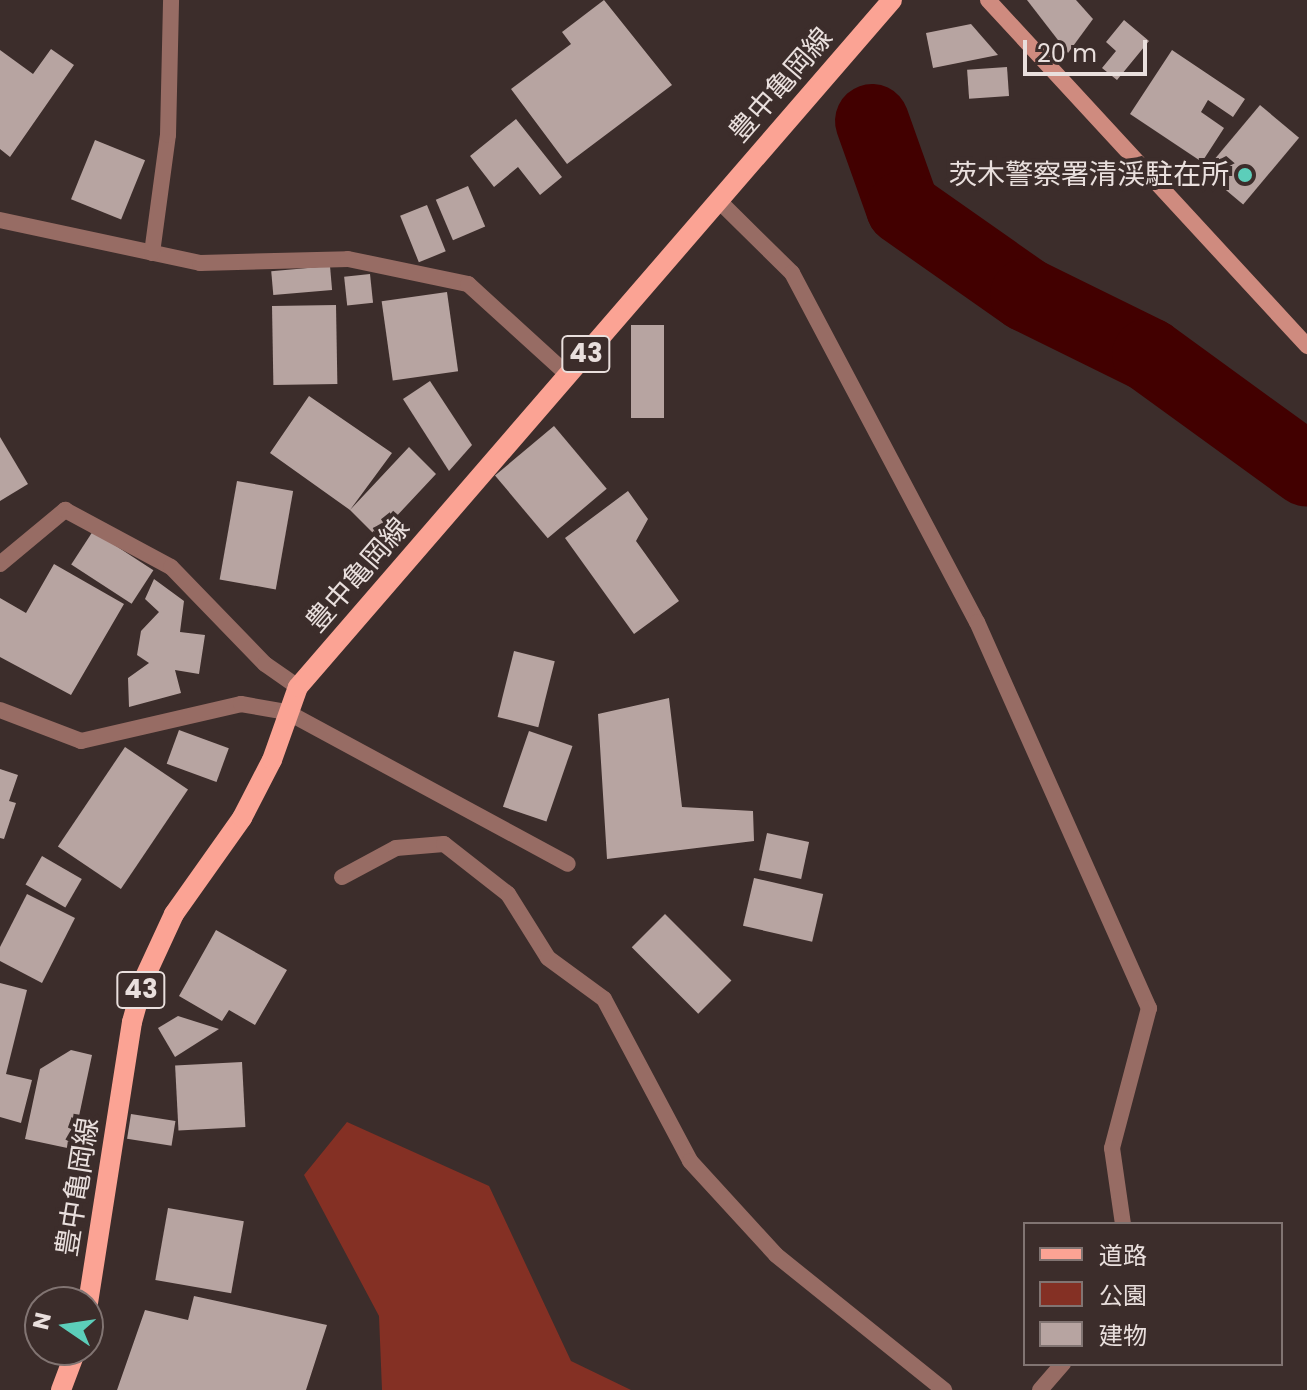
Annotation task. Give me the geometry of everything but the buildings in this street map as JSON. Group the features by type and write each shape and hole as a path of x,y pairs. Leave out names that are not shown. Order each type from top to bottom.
{"main road":[{"name":"豊中亀岡線","path":"91,1286 132,1022 144,979 174,914 242,818 272,760 298,687 892,0"},
{"path":"988,0 1307,346"},
{"path":"61,1390 70,1366"}],"street":[{"path":"152,253 168,135 171,0"},
{"path":"718,200 792,273 977,622 1149,1008 1112,1148 1123,1222"},
{"path":"0,220 200,263 348,259 468,284 568,375"},
{"path":"0,564 65,510 171,567 265,664 298,687"},
{"path":"0,710 81,741 241,704 287,712 568,864"},
{"path":"342,877 396,848 444,844 508,894 548,958 604,999 690,1161 776,1255 944,1390"},
{"path":"1040,1390 1061,1366"}],"green space":[{"path":"347,1122 489,1186 571,1361 631,1390 382,1390 379,1316 304,1175"}],"waterway":[{"path":"872,121 903,208 1027,295 1149,355 1307,470"}],"place":[{"name":"茨木警察署清渓駐在所","path":"1245,175"}]}
